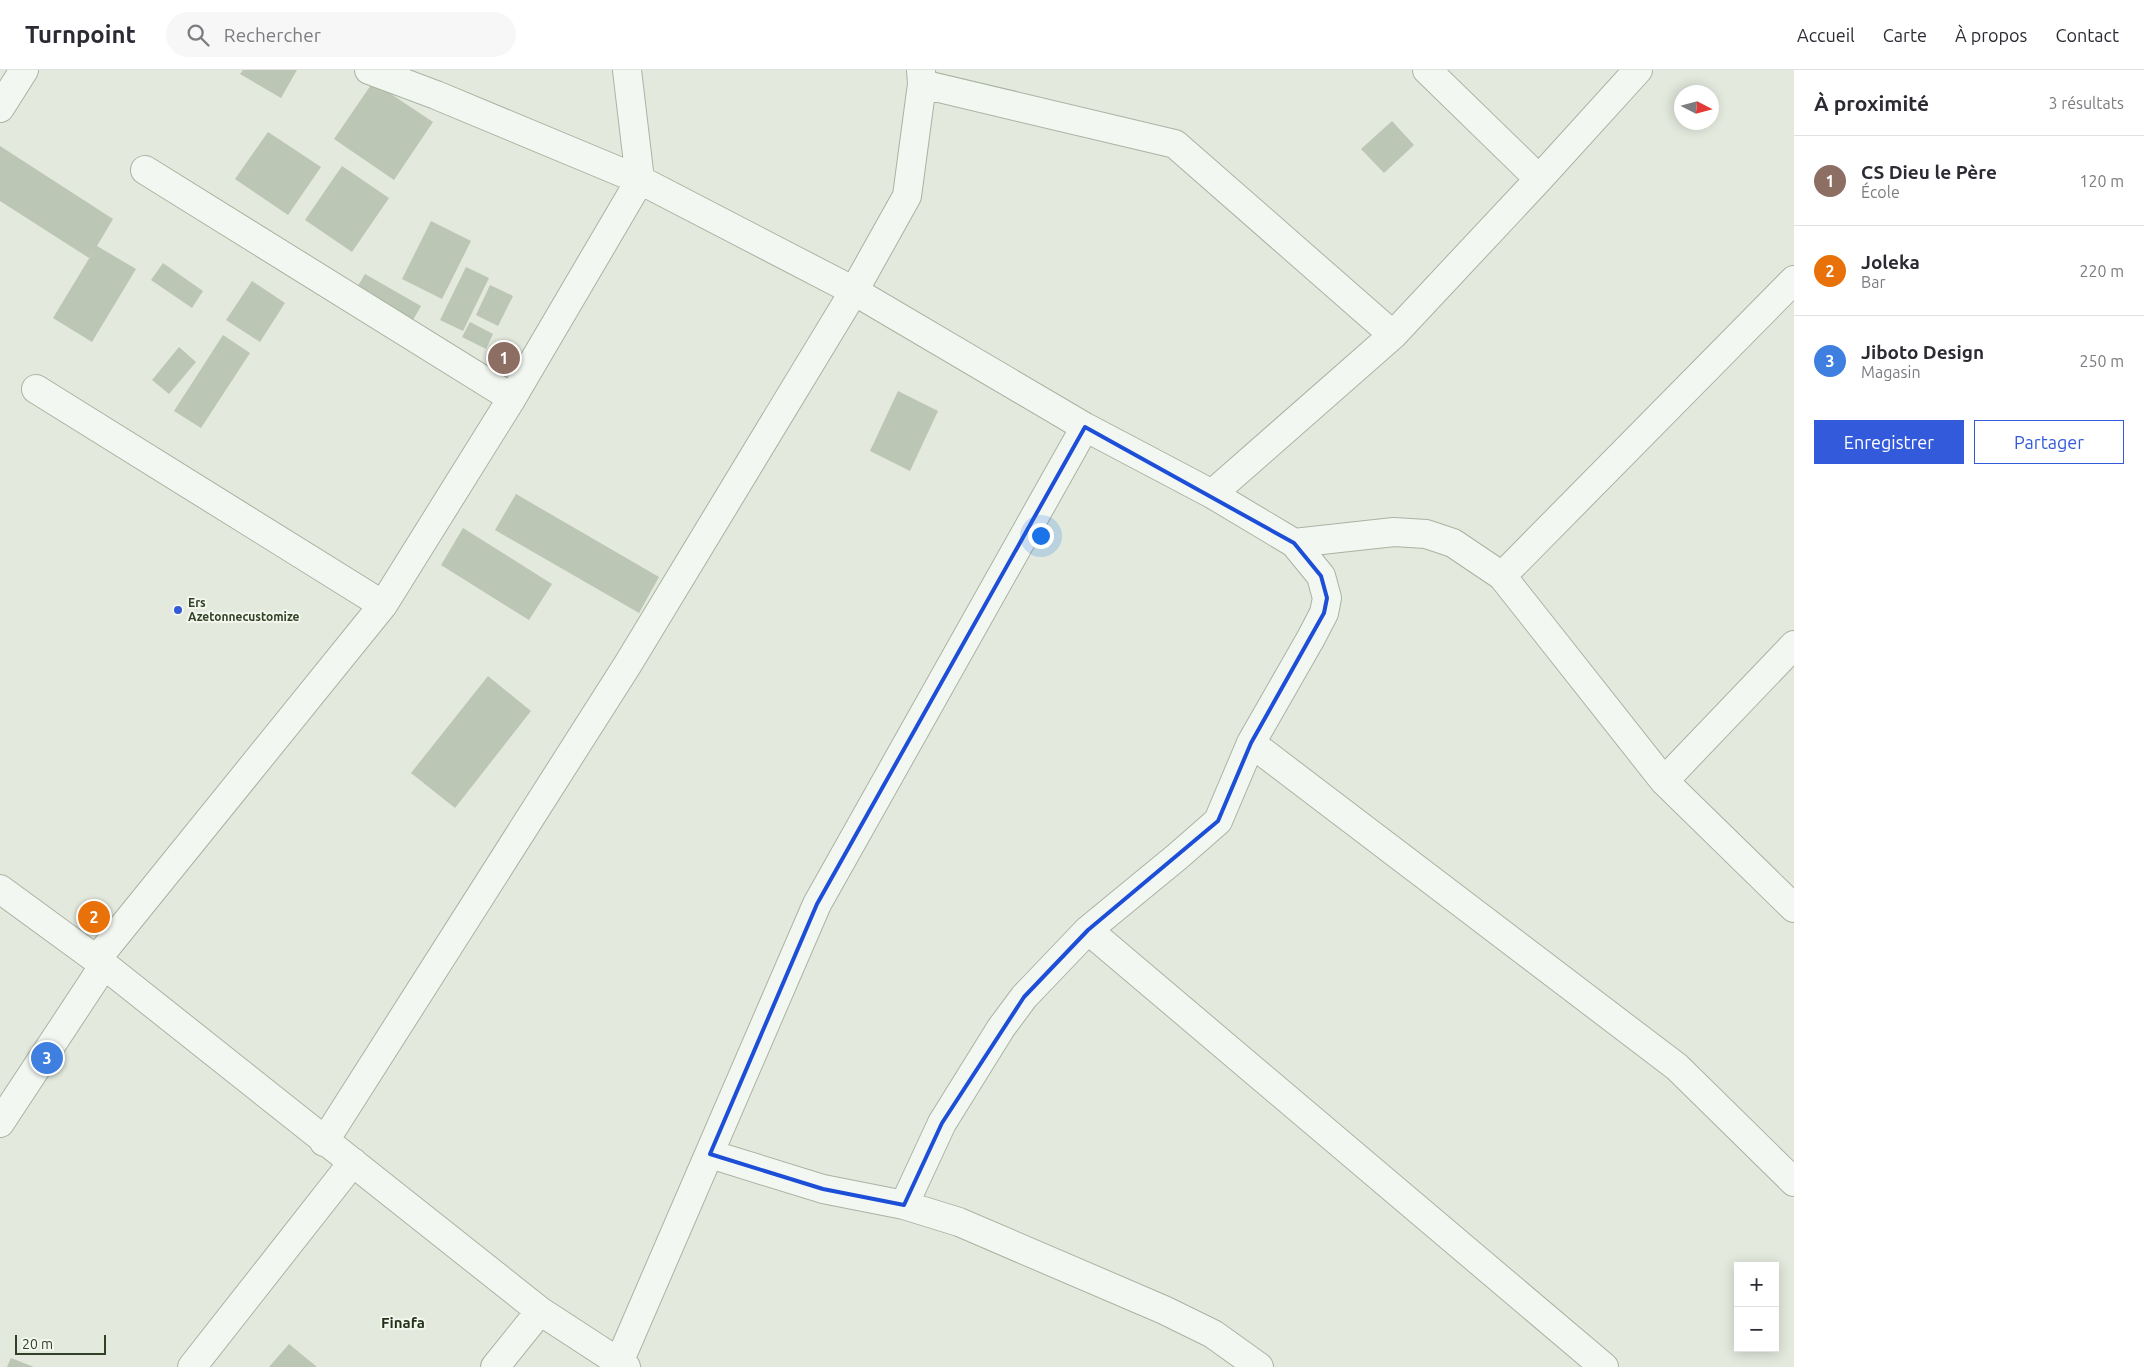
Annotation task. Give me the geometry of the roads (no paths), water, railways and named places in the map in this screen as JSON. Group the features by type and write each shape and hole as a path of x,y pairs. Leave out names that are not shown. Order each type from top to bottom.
{"street":[{"path":"0,108 24,70"},
{"path":"369,70 436,95 640,180 854,291 1085,427 1212,494 1294,543 1321,576 1327,598 1324,613 1251,743 1218,821 1088,930 1024,997 1001,1028 942,1123 904,1205"},
{"path":"0,1123 100,962 383,605 512,398 640,180 628,70"},
{"path":"1427,70 1539,179"},
{"path":"1212,494 1392,335 1539,179 1638,70"},
{"path":"324,1142 628,664 854,291 907,196 922,77 1176,144 1392,335"},
{"path":"145,170 512,398"},
{"path":"1502,576 1794,280"},
{"path":"36,389 383,605"},
{"path":"0,889 100,962 324,1142 353,1162 540,1311 620,1366 817,904 1085,427"},
{"path":"1294,543 1386,532 1426,534 1453,543 1502,576 1664,781 1794,908"},
{"path":"1664,781 1794,645"},
{"path":"1251,743 1677,1067 1794,1182"},
{"path":"1088,930 1604,1367"},
{"path":"710,1154 823,1189 904,1205 959,1222 1164,1310 1213,1334 1259,1367"},
{"path":"192,1367 353,1162"},
{"path":"495,1367 540,1311"}],"place":[{"name":"CS Dieu le Père","path":"504,358"},
{"name":"Ers Azetonnecustomize","path":"178,610"},
{"name":"Joleka","path":"94,917"},
{"name":"Jiboto Design","path":"47,1058"}],"district":[{"name":"Finafa","path":"403,1323"}]}
